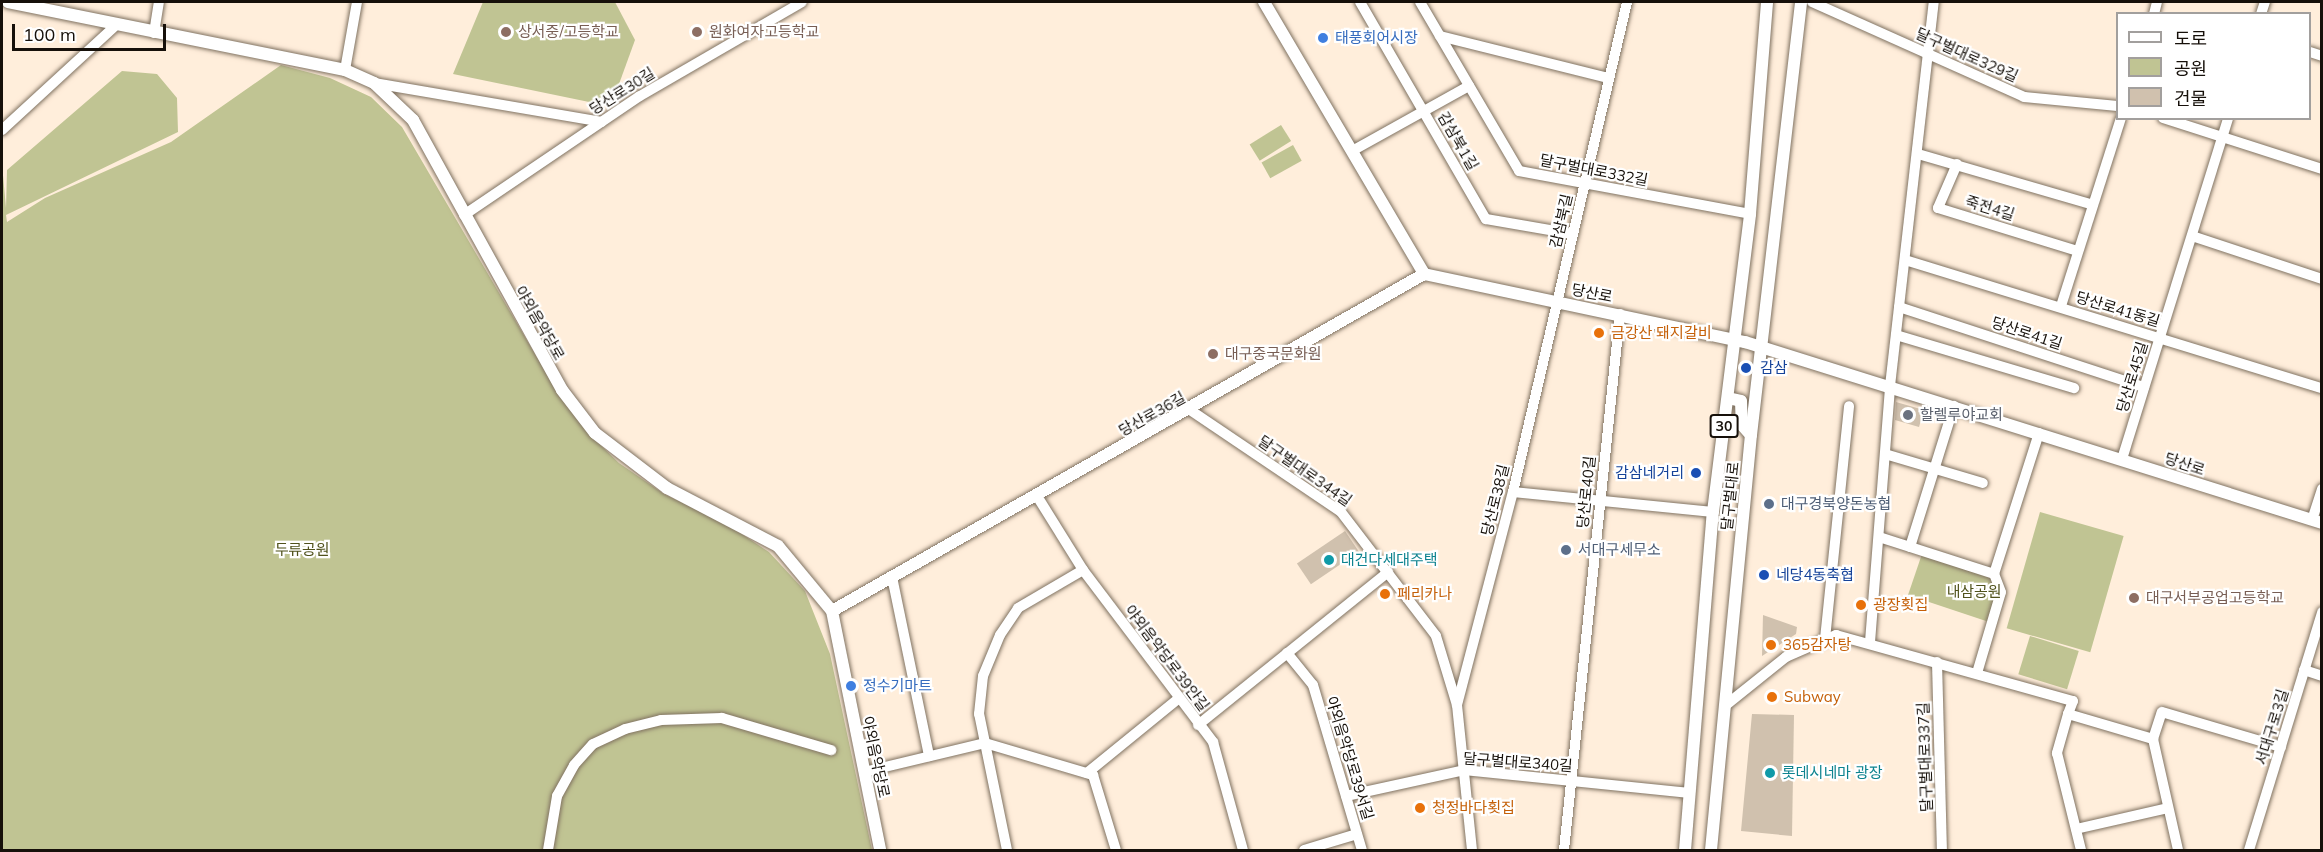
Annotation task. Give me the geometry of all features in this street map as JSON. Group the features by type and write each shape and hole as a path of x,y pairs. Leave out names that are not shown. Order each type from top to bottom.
{"main road":[{"name":"야외음악당로","path":"8,2 114,27 345,70 374,83 412,120 562,390 595,433 667,488 778,546 832,611 880,850"},
{"path":"1264,2 1424,274"},
{"name":"달구벌대로","path":"1685,850 1713,512 1750,214 1767,2"},
{"name":"달구벌대로","path":"1712,850 1751,435 1763,347 1801,2"},
{"name":"당산로","path":"1424,274 1620,314 1763,347 2317,521"},
{"name":"당산로36길","path":"832,611 1190,410 1424,274"},
{"path":"1728,398 1741,401 1742,425 1751,435"}],"street":[{"path":"154,33 159,2"},
{"path":"345,70 357,2"},
{"name":"당산로30길","path":"464,215 602,122 802,2"},
{"name":"감삼북1길","path":"1360,2 1486,219 1573,234"},
{"name":"달구벌대로332길","path":"1419,2 1519,171 1750,214"},
{"name":"감삼북길","path":"1557,302 1627,2"},
{"name":"달구벌대로329길","path":"1812,2 2024,97 2116,106"},
{"path":"1870,642 1890,386 1934,2"},
{"path":"2,130 114,27"},
{"path":"1440,36 1609,78"},
{"path":"374,83 602,122"},
{"path":"1352,151 1469,87"},
{"path":"2061,306 2120,120"},
{"path":"2169,120 2322,169"},
{"name":"당산로45길","path":"2122,459 2227,120"},
{"path":"1918,154 2093,205"},
{"name":"죽전4길","path":"1957,164 1938,208 2078,251"},
{"path":"2192,236 2322,279"},
{"name":"당산로41동길","path":"1905,260 2061,306 2322,388"},
{"name":"당산로38길","path":"1457,705 1513,492 1557,302"},
{"name":"당산로41길","path":"1899,307 2144,387"},
{"name":"당산로40길","path":"1564,850 1620,314"},
{"path":"1896,335 2074,387"},
{"path":"1825,639 1849,406"},
{"path":"1910,547 1954,406"},
{"name":"달구벌대로344길","path":"1190,410 1341,512 1436,636 1457,705 1472,850"},
{"path":"1977,673 2001,592 1994,574 2039,433"},
{"path":"1885,454 1983,483"},
{"path":"2317,521 2322,489"},
{"path":"1513,492 1713,512"},
{"name":"야외음악당로39안길","path":"1037,496 1083,570 1178,699 1213,742 1243,850"},
{"path":"1879,537 1994,574"},
{"path":"1007,850 979,714 983,676 1000,634 1018,608 1083,570"},
{"path":"1198,725 1388,572"},
{"path":"892,577 929,756"},
{"name":"서대구로3길","path":"2249,850 2322,612"},
{"path":"1726,705 1786,657 1836,635 1870,642 2073,701 2057,753 2081,850"},
{"name":"야외음악당로39서길","path":"1287,653 1313,685 1362,850"},
{"name":"달구벌대로337길","path":"1937,662 1942,850"},
{"path":"2304,670 2322,676"},
{"path":"1087,773 1178,699"},
{"path":"2178,850 2153,739 2162,712 2281,747"},
{"path":"2068,714 2153,739"},
{"path":"548,850 557,796 574,765 592,744 625,729 661,720 722,718 831,750"},
{"path":"864,772 985,743 1087,773 1093,775 1116,850"},
{"name":"달구벌대로340길","path":"1346,796 1464,770 1690,793"},
{"path":"2076,830 2168,808"},
{"path":"1304,850 1357,834"}],"green space":[{"path":"483,2 615,2 635,40 619,84 594,103 453,74"},
{"name":"두류공원","path":"281,65 330,78 371,97 402,127 556,390 590,435 619,463 664,494 725,523 769,552 805,591 830,654 872,850 2,850 2,164 6,208 7,170 122,71 157,74 177,98 178,132 6,215 7,222 45,198 171,142"},
{"path":"1281,125 1291,141 1260,161 1250,145"},
{"path":"1293,145 1302,161 1270,178 1262,162"},
{"path":"2040,512 2124,536 2090,652 2007,628"},
{"name":"내삼공원","path":"1923,551 1994,574 2001,592 1992,623 1908,595"},
{"path":"2030,636 2079,651 2067,689 2018,674"}],"building":[{"name":"할렐루야교회","path":"1896,402 1924,410 1919,427 1895,420"},
{"name":"대건다세대주택","path":"1345,531 1359,552 1311,584 1297,563"},
{"name":"365감자탕","path":"1763,615 1797,627 1796,634 1762,656"},
{"name":"롯데시네마 광장","path":"1752,714 1794,715 1792,836 1741,831"}],"place":[{"name":"상서중/고등학교","path":"506,32"},
{"name":"원화여자고등학교","path":"697,32"},
{"name":"태풍회어시장","path":"1323,38"},
{"name":"금강산 돼지갈비","path":"1599,333"},
{"name":"대구중국문화원","path":"1213,354"},
{"name":"감삼","path":"1746,368"},
{"name":"할렐루야교회","path":"1908,415"},
{"name":"감삼네거리","path":"1696,473"},
{"name":"대구경북양돈농협","path":"1769,504"},
{"name":"서대구세무소","path":"1566,550"},
{"name":"대건다세대주택","path":"1329,560"},
{"name":"네당4동축협","path":"1764,575"},
{"name":"페리카나","path":"1385,594"},
{"name":"대구서부공업고등학교","path":"2134,598"},
{"name":"광장횟집","path":"1861,605"},
{"name":"365감자탕","path":"1771,645"},
{"name":"정수기마트","path":"851,686"},
{"name":"Subway","path":"1772,697"},
{"name":"롯데시네마 광장","path":"1770,773"},
{"name":"청정바다횟집","path":"1420,808"}]}
